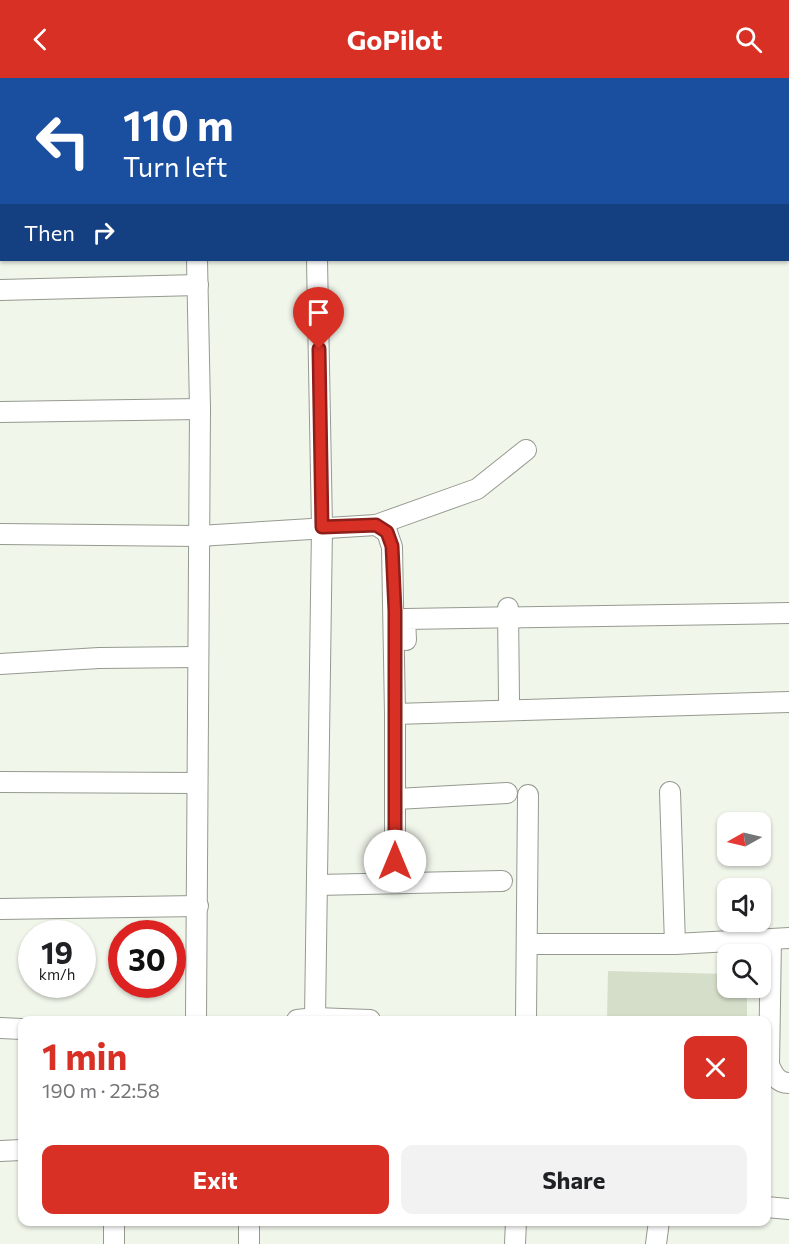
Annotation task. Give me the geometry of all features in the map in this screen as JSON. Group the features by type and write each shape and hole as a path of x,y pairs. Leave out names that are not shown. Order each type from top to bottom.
{"street":[{"path":"196,1016 200,409 197,261"},
{"path":"306,1016 317,885 322,527 317,261"},
{"path":"0,290 198,285"},
{"path":"0,412 200,409"},
{"path":"0,534 199,536 376,525 477,489 526,450"},
{"path":"376,525 387,532 392,546 402,614 408,690 410,696 415,700 789,694"},
{"path":"611,611 789,599"},
{"path":"402,614 611,611 789,613"},
{"path":"507,613 509,700"},
{"path":"395,882 395,714 402,614"},
{"path":"0,664 99,658 197,657"},
{"path":"395,714 789,702"},
{"path":"0,782 196,783"},
{"path":"670,792 675,944"},
{"path":"396,798 507,793"},
{"path":"526,1016 528,795"},
{"path":"317,885 502,881"},
{"path":"0,909 198,906"},
{"path":"527,944 675,944 780,939 771,1042"},
{"path":"0,1028 18,1029"},
{"path":"771,1070 773,1076 783,1083 789,1083"},
{"path":"0,1151 18,1150"},
{"path":"771,1207 789,1209"},
{"path":"114,1226 114,1244"},
{"path":"249,1226 249,1244"},
{"path":"515,1244 516,1226"},
{"path":"657,1244 659,1226"}],"green space":[{"path":"608,971 717,974 717,998 747,998 747,1016 607,1016"}],"route":[{"path":"319,349 322,527 376,525 387,532 392,546 395,611 395,861"}]}
